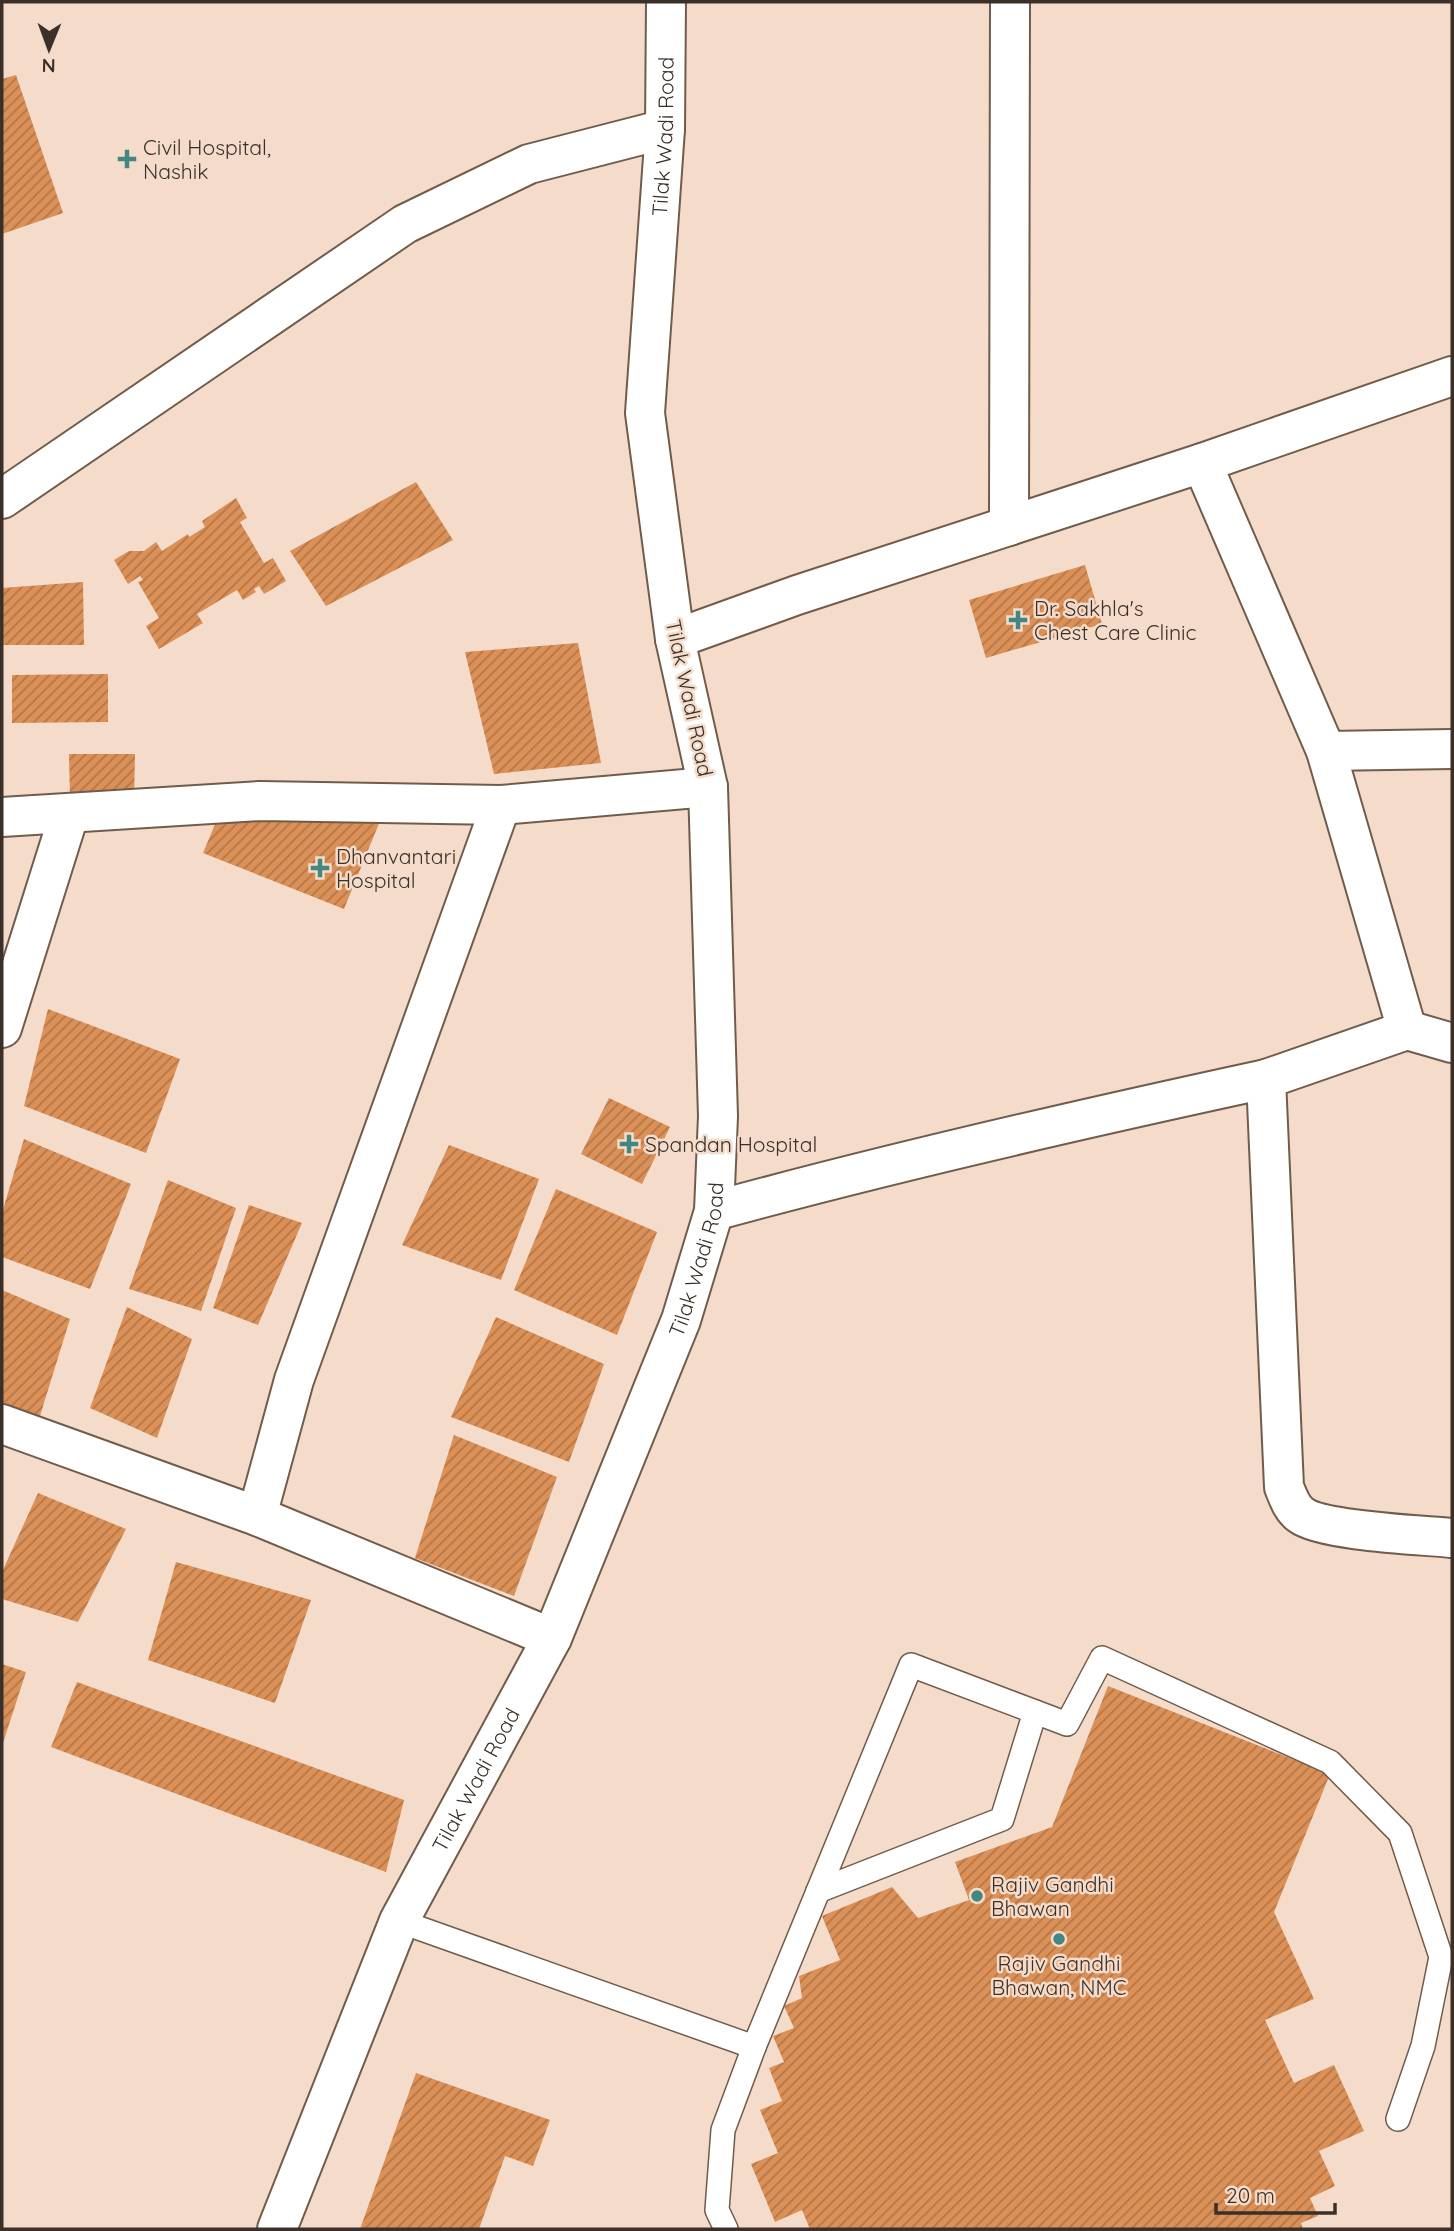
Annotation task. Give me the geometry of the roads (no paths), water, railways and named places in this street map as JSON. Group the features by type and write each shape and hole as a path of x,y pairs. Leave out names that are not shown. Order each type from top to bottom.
{"street":[{"name":"Tilak Wadi Road","path":"277,2229 399,1921 552,1638 681,1320 714,1212 718,1116 708,788 675,639 645,412 665,129 666,2"},
{"path":"1009,526 1010,2"},
{"path":"2,499 405,224 529,164 665,129"},
{"path":"675,639 797,595 1202,463 1452,376"},
{"path":"1202,463 1326,751 1407,1030"},
{"path":"1326,751 1452,749"},
{"path":"2,817 291,800 501,805 708,788"},
{"path":"257,1516 295,1380 501,805"},
{"path":"2,1028 69,815"},
{"path":"714,1212 792,1190 1266,1079 1407,1030 1452,1043"},
{"path":"1266,1079 1284,1487 1300,1515 1321,1525 1452,1538"},
{"path":"2,1424 257,1516 552,1638"}],"lane":[{"path":"726,2229 718,2210 723,2130 911,1665 1067,1724 1102,1658 1330,1762 1400,1833 1441,1957 1423,2046 1398,2119"},
{"path":"818,1891 1002,1819 1035,1712"},
{"path":"399,1921 754,2048"}],"place":[{"name":"Civil Hospital, Nashik","path":"127,159"},
{"name":"Dr. Sakhla's Chest Care Clinic","path":"1018,620"},
{"name":"Dhanvantari Hospital","path":"320,868"},
{"name":"Spandan Hospital","path":"629,1144"},
{"name":"Rajiv Gandhi Bhawan","path":"977,1896"},
{"name":"Rajiv Gandhi Bhawan, NMC","path":"1059,1939"}]}
